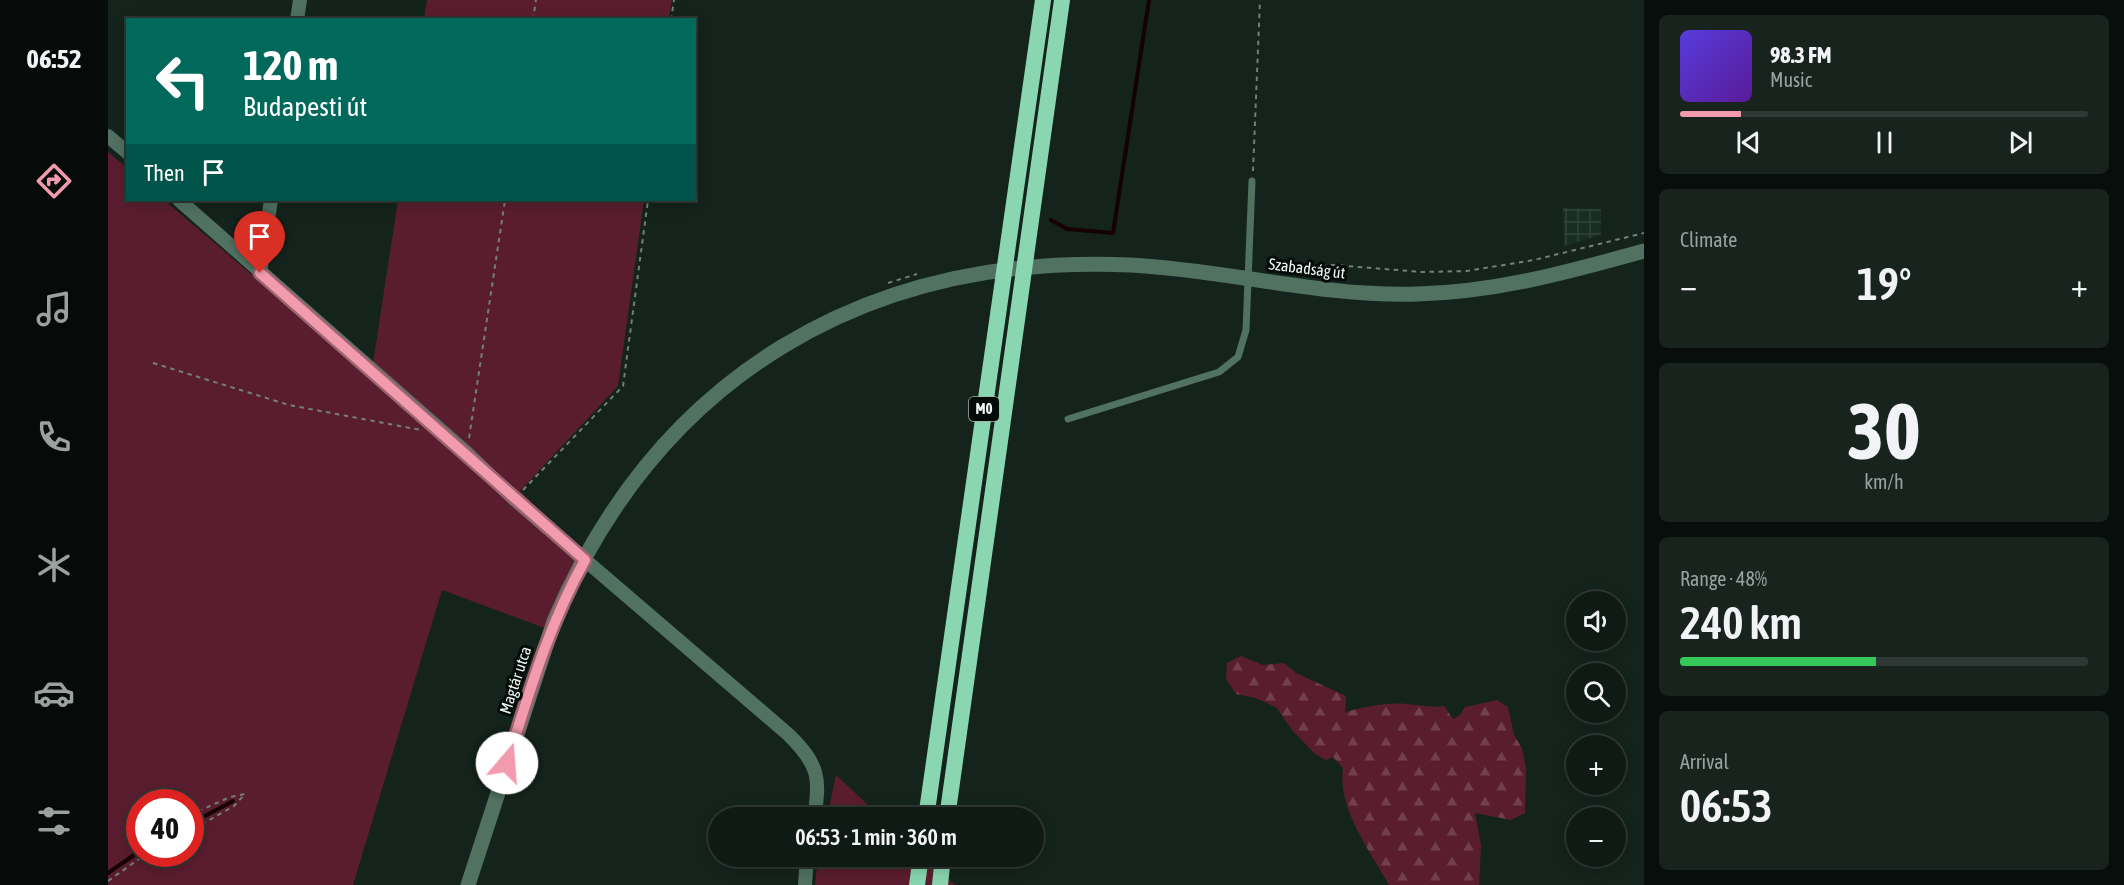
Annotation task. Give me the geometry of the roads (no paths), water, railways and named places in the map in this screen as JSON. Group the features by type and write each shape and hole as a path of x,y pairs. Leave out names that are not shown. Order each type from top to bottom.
{"highway":[{"name":"M0","path":"928,807 1043,0"},
{"name":"M0","path":"949,807 1062,0"},
{"path":"916,885 919,867"},
{"path":"940,885 942,867"}],"street":[{"path":"297,18 300,0"},
{"path":"108,136 126,151"},
{"path":"180,201 467,453 514,499 807,753 816,769 818,783 815,807"},
{"path":"260,273 271,201"},
{"name":"Szabadság út","path":"962,276 1020,267 1072,264 1136,266 1369,293 1449,293 1516,285 1644,251"},
{"name":"Magtár utca","path":"468,885 544,648 566,593 609,518 644,470 701,408 741,375 792,341 846,313 897,292 962,276"},
{"path":"805,885 806,867"}],"lane":[{"path":"1068,419 1219,372 1238,357 1246,330 1246,279 1252,181"}],"waterway":[{"path":"1051,220 1067,229 1113,233 1149,0"},
{"path":"204,817 233,801"},
{"path":"108,873 126,861"}]}
